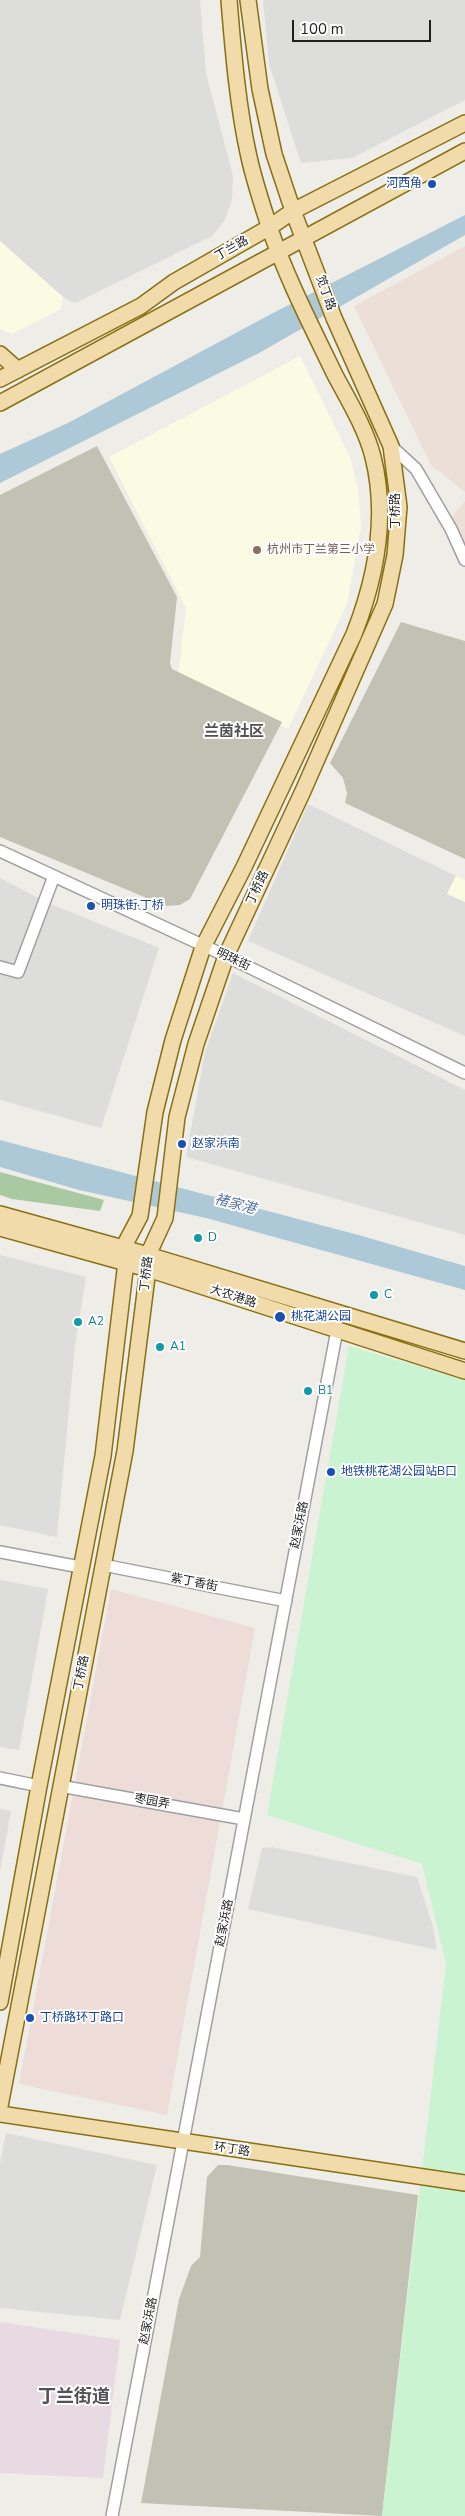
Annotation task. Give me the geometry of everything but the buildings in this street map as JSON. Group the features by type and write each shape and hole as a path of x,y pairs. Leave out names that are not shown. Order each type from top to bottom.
{"main road":[{"name":"笕丁路","path":"229,0 249,157 270,228 313,330 358,419"},
{"name":"笕丁路","path":"248,0 264,108 274,154 293,211 334,318 391,446"},
{"name":"丁兰路","path":"0,379 141,306 174,282 270,228 293,211 465,123"},
{"name":"丁兰路","path":"0,403 304,240 465,151"},
{"path":"0,354 18,370"},
{"name":"丁桥路","path":"0,2002 80,1567 103,1456 125,1255 140,1216 155,1112 173,1040 203,947 244,867 354,634 369,594 378,545 380,497 372,456 358,419"},
{"name":"丁桥路","path":"0,2106 125,1451 148,1262 165,1218 179,1108 196,1044 226,956 295,809 385,604 395,555 399,506 391,446"},
{"name":"大农港路","path":"0,1214 148,1262 465,1351"},
{"name":"大农港路","path":"0,1228 125,1255"},
{"name":"大农港路","path":"148,1262 337,1330 465,1371"},
{"name":"环丁路","path":"0,2114 183,2143 465,2183"}],"street":[{"name":"笕丁路","path":"391,446 416,469 451,530 465,560"},
{"name":"明珠街","path":"0,851 203,947 226,956 465,1073"},
{"path":"0,966 18,972 54,876"},
{"name":"赵家浜路","path":"112,2516 337,1330"},
{"path":"0,1552 80,1567"},
{"name":"紫丁香街","path":"103,1565 286,1601"},
{"path":"0,1778 39,1786"},
{"name":"枣园弄","path":"60,1786 244,1819"}],"shaded area":[{"path":"0,0 200,0 206,73 233,176 232,199 225,220 212,236 75,303 63,297 0,241"},
{"path":"263,0 465,0 465,100 352,158 301,163 269,64"},
{"path":"0,241 63,297 61,309 12,334 0,329"},
{"path":"465,246 465,492 431,465 354,306"},
{"name":"杭州市丁兰第三小学","path":"300,356 350,457 358,489 361,527 347,604 288,729 178,676 186,608 109,457"},
{"path":"97,446 177,597 170,663 172,669 282,722 190,899 180,905 166,906 0,837 0,495"},
{"path":"465,501 465,547 451,518"},
{"path":"401,622 465,641 465,859 345,803 347,793 343,778 330,763"},
{"path":"308,804 456,876 447,893 465,902 465,1036 248,941"},
{"path":"456,876 465,880 465,902 447,894"},
{"path":"0,878 46,902 159,948 101,1128 0,1100"},
{"path":"233,973 465,1090 465,1235 186,1157 205,1052"},
{"path":"0,1255 86,1277 75,1345 57,1537 0,1525"},
{"path":"0,1580 48,1589 19,1750 0,1747"},
{"path":"111,1589 255,1628 167,2115 19,2084"},
{"path":"0,1809 11,1811 0,1871"},
{"path":"272,1847 417,1877 432,1923 437,1950 248,1909 262,1848"},
{"path":"6,2133 157,2165 120,2320 0,2308 0,2163"},
{"path":"218,2165 418,2195 382,2516 141,2503 179,2299 191,2266 200,2257 207,2177"},
{"path":"0,2322 120,2340 103,2478 0,2473"}],"green space":[{"path":"0,1172 104,1200 100,1211 12,1199 0,1195"},
{"name":"桃花湖公园","path":"349,1346 465,1380 465,2516 382,2516 446,1964 422,1864 267,1815"}],"water":[{"path":"465,215 465,235 259,353 0,483 0,454 68,423 273,313"},
{"name":"褚家港","path":"0,1140 362,1236 465,1266 465,1290 206,1218 79,1190 0,1167"}],"place":[{"name":"河西角","path":"432,184"},
{"name":"杭州市丁兰第三小学","path":"257,550"},
{"name":"明珠街·丁桥","path":"91,906"},
{"name":"赵家浜南","path":"182,1144"},
{"name":"D","path":"198,1238"},
{"name":"C","path":"374,1295"},
{"name":"桃花湖公园","path":"280,1317"},
{"name":"A2","path":"78,1322"},
{"name":"A1","path":"160,1347"},
{"name":"B1","path":"308,1391"},
{"name":"地铁桃花湖公园站B口","path":"331,1472"},
{"name":"丁桥路环丁路口","path":"30,2018"}],"district":[{"name":"兰茵社区","path":"234,732"},
{"name":"丁兰街道","path":"74,2398"}]}
